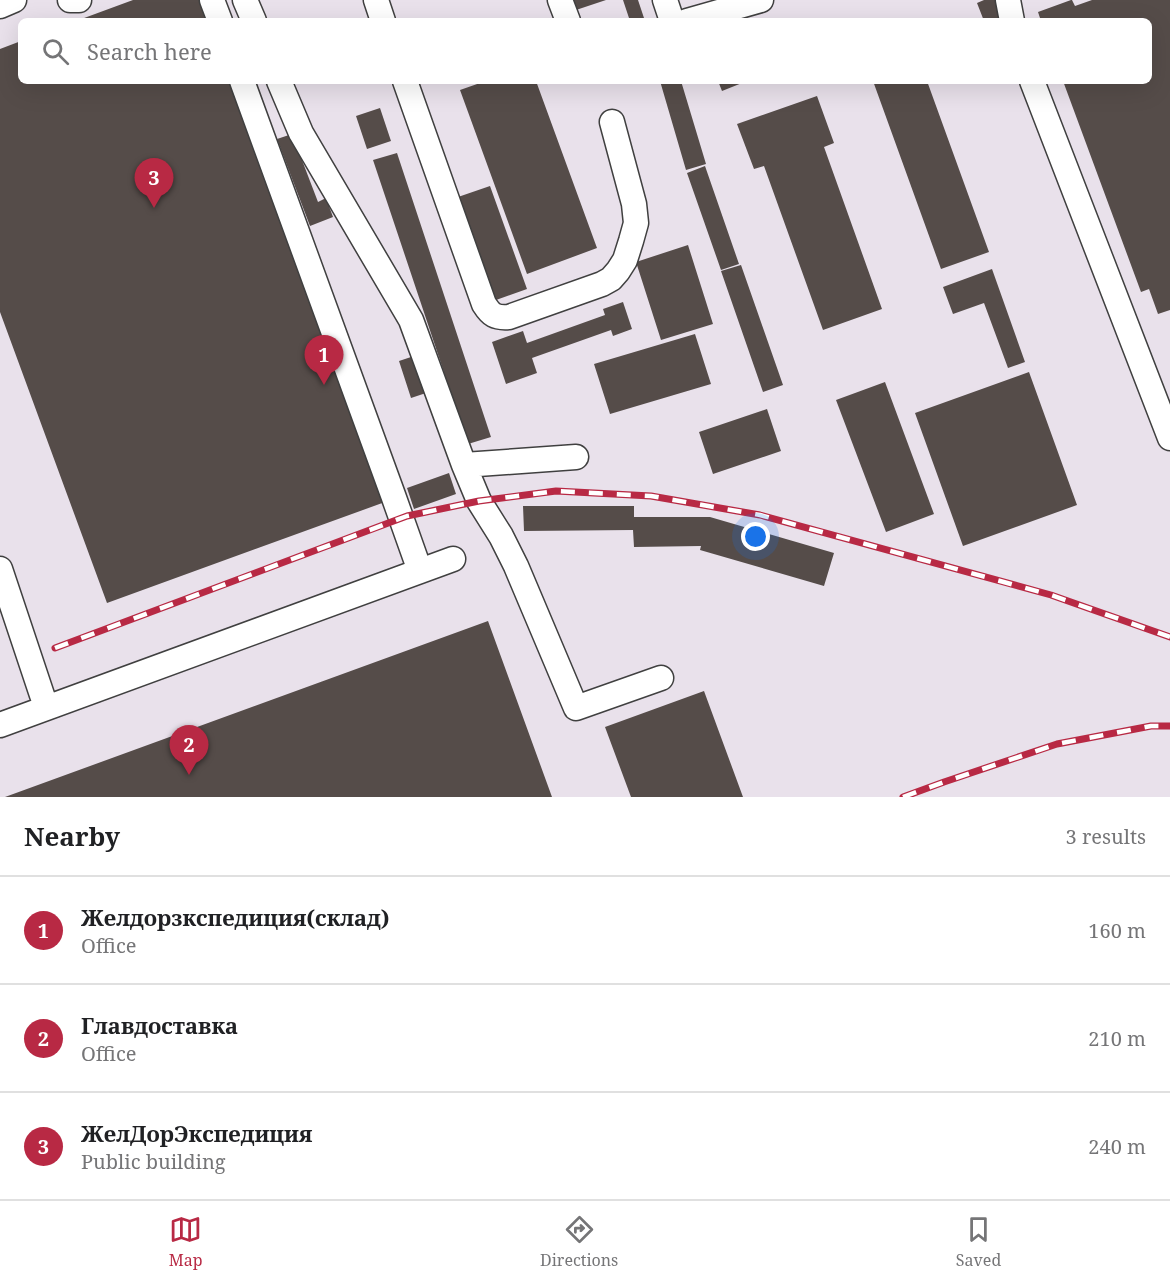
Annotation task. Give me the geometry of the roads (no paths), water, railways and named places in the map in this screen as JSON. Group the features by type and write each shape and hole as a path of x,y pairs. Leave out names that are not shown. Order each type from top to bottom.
{"lane":[{"path":"0,6 14,0"},
{"path":"70,0 79,0"},
{"path":"212,0 219,18"},
{"path":"245,0 253,18"},
{"path":"376,0 383,18"},
{"path":"560,0 567,18"},
{"path":"664,0 671,18"},
{"path":"698,18 761,0"},
{"path":"1008,0 1011,18"},
{"path":"243,84 420,571"},
{"path":"280,84 301,133 411,320 479,501 501,536 516,566 576,708 661,678"},
{"path":"406,84 484,304 488,310 500,318 509,317 602,284 611,279 625,261 636,223 634,204 612,122"},
{"path":"1033,84 1170,438"},
{"path":"464,465 576,457"},
{"path":"0,724 453,559"},
{"path":"0,569 46,707"}],"railway":[{"path":"55,648 407,516 479,501 556,491 651,496 760,515 1051,595 1170,637"},
{"path":"903,797 1057,744 1151,726 1170,726"}],"place":[{"name":"ЖелДорЭкспедиция","path":"154,208"},
{"name":"Желдорзкспедиция(склад)","path":"324,385"},
{"name":"Главдоставка","path":"189,775"}]}
